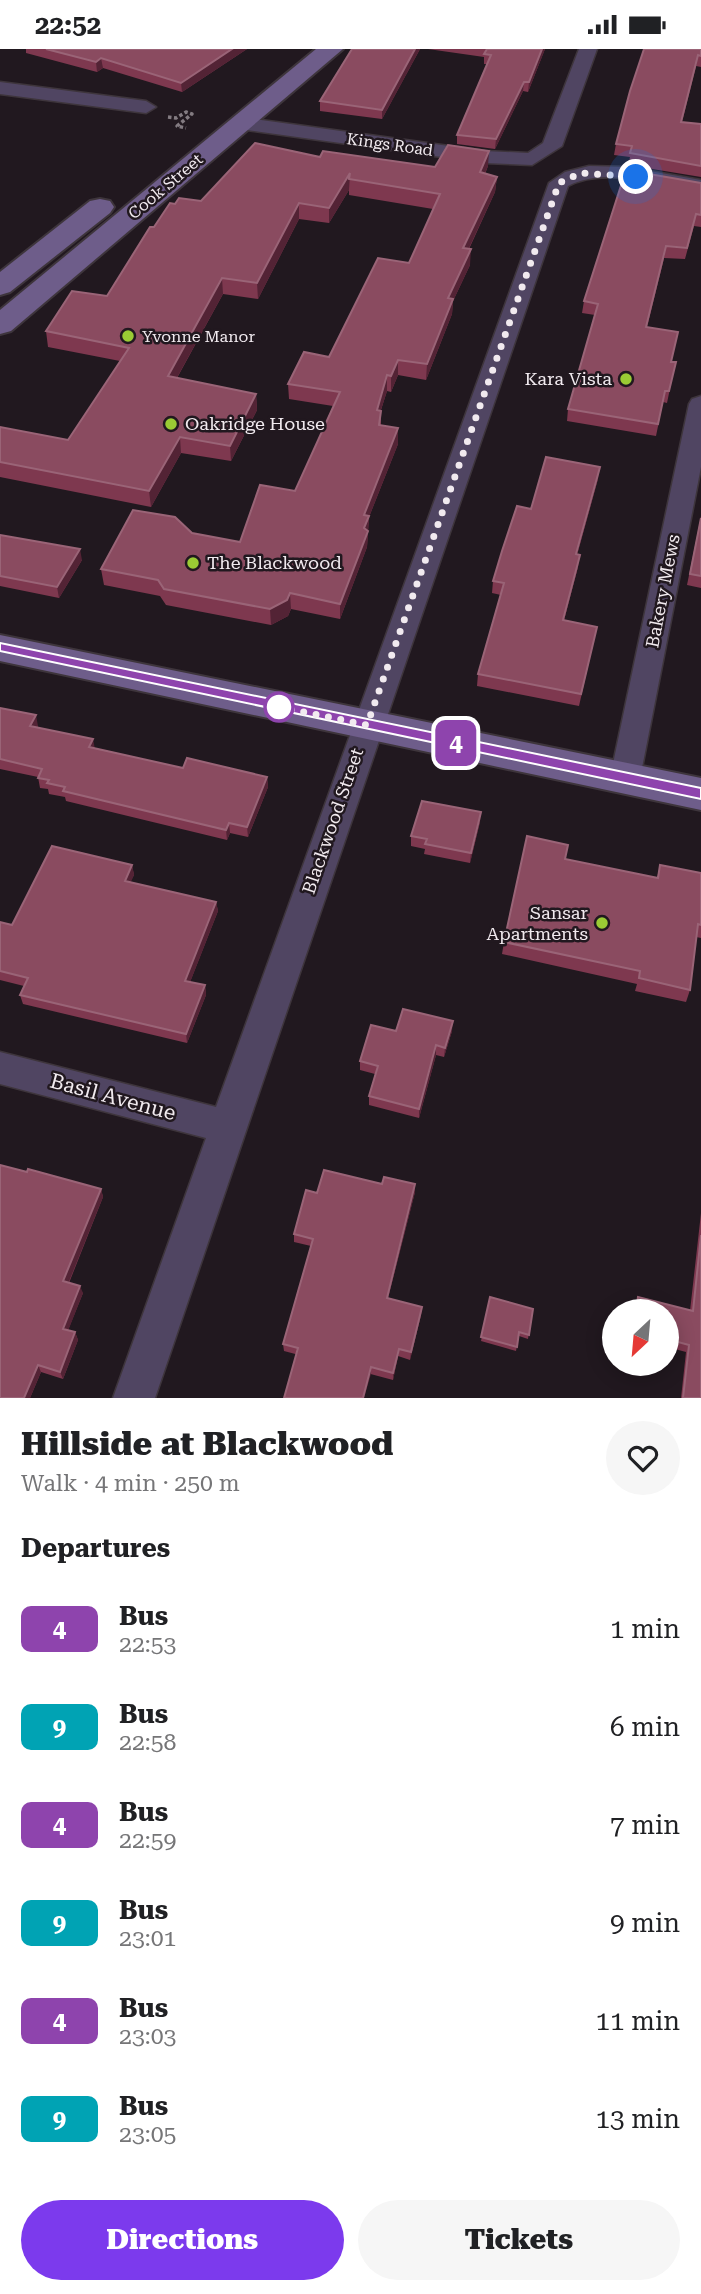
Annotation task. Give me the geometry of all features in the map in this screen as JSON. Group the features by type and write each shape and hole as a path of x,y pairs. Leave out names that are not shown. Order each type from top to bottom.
{"main road":[{"name":"Cook Street","path":"0,286 299,49"},
{"name":"Cook Street","path":"0,325 331,49"},
{"path":"0,648 701,794"}],"street":[{"name":"Kings Road","path":"239,123 523,161 541,156 552,146 588,49"},
{"path":"0,88 146,107"},
{"name":"Blackwood Street","path":"134,1398 367,725 559,183 574,174 597,172 701,186"},
{"name":"Bakery Mews","path":"625,778 701,404"},
{"name":"Basil Avenue","path":"0,1068 227,1127"}],"path":[{"path":"146,107 159,115 176,118 186,112 192,114 177,126 186,128"}],"building":[{"path":"46,49 232,49 181,83 101,58 96,62"},
{"path":"352,49 415,49 382,110 320,101"},
{"path":"487,49 542,49 529,82 524,82 496,139 457,135 491,55 484,54"},
{"path":"644,49 701,49 681,122 701,124 701,166 630,153 632,146 616,144"},
{"path":"255,143 320,157 323,151 435,167 448,145 489,151 480,172 497,177 463,248 471,249 448,298 453,299 427,364 398,360 391,376 387,375 377,410 381,411 379,425 398,428 364,515 369,516 364,528 368,531 340,604 290,593 287,600 270,609 164,589 158,580 101,569 133,510 175,517 192,533 240,542 260,485 295,491 340,392 288,384 304,352 329,357 378,258 409,263 440,194 349,179 350,173 329,208 299,203 257,283 222,278 168,376 256,394 230,446 180,437 149,491 0,462 0,427 68,440 129,348 46,331 72,291 107,296 150,227 154,227 170,203 175,204 179,198 201,201"},
{"path":"626,170 701,183 701,215 696,214 687,248 666,246 646,327 678,332 671,362 676,362 669,391 665,391 658,424 568,409 598,304 584,301"},
{"path":"546,457 600,467 576,554 580,555 563,620 597,627 581,694 478,674 504,583 493,581 502,551 517,506 531,509"},
{"path":"701,518 701,576 690,574"},
{"path":"0,535 80,549 57,587 0,576"},
{"path":"0,708 36,715 30,726 93,739 89,747 183,768 187,758 267,777 247,827 229,823 226,830 63,791 65,787 38,778 42,769 0,759"},
{"path":"422,801 481,812 471,853 425,844 427,839 411,836"},
{"name":"Sansar Apartments","path":"527,836 568,845 565,859 658,878 660,865 701,873 701,925 698,924 690,990 639,978 640,971 504,942"},
{"path":"52,846 132,865 125,881 216,902 185,981 205,985 186,1034 20,995 28,978 0,971 0,922 12,925"},
{"path":"403,1009 453,1021 445,1048 436,1045 419,1109 369,1096 378,1066 360,1061 371,1025 396,1031"},
{"path":"0,1165 27,1172 28,1169 101,1189 63,1281 80,1286 63,1329 75,1332 60,1372 38,1365 24,1398 0,1398"},
{"path":"324,1170 382,1184 384,1177 415,1184 387,1298 422,1307 411,1352 399,1349 393,1373 371,1367 363,1398 284,1398 298,1348 283,1344 313,1239 294,1234 306,1190 317,1193"},
{"path":"701,1235 701,1398 683,1398 689,1345 679,1342 679,1307 693,1311"},
{"path":"490,1297 533,1309 529,1335 519,1332 517,1347 481,1337"}],"bus line":[{"name":"4","path":"0,648 701,794"}],"place":[{"name":"Yvonne Manor","path":"128,336"},
{"name":"Kara Vista","path":"626,379"},
{"name":"Oakridge House","path":"171,424"},
{"name":"The Blackwood","path":"193,563"},
{"name":"Sansar Apartments","path":"602,923"}],"route":[{"path":"279,707 367,725 559,183 581,173 597,172 636,177"}]}
